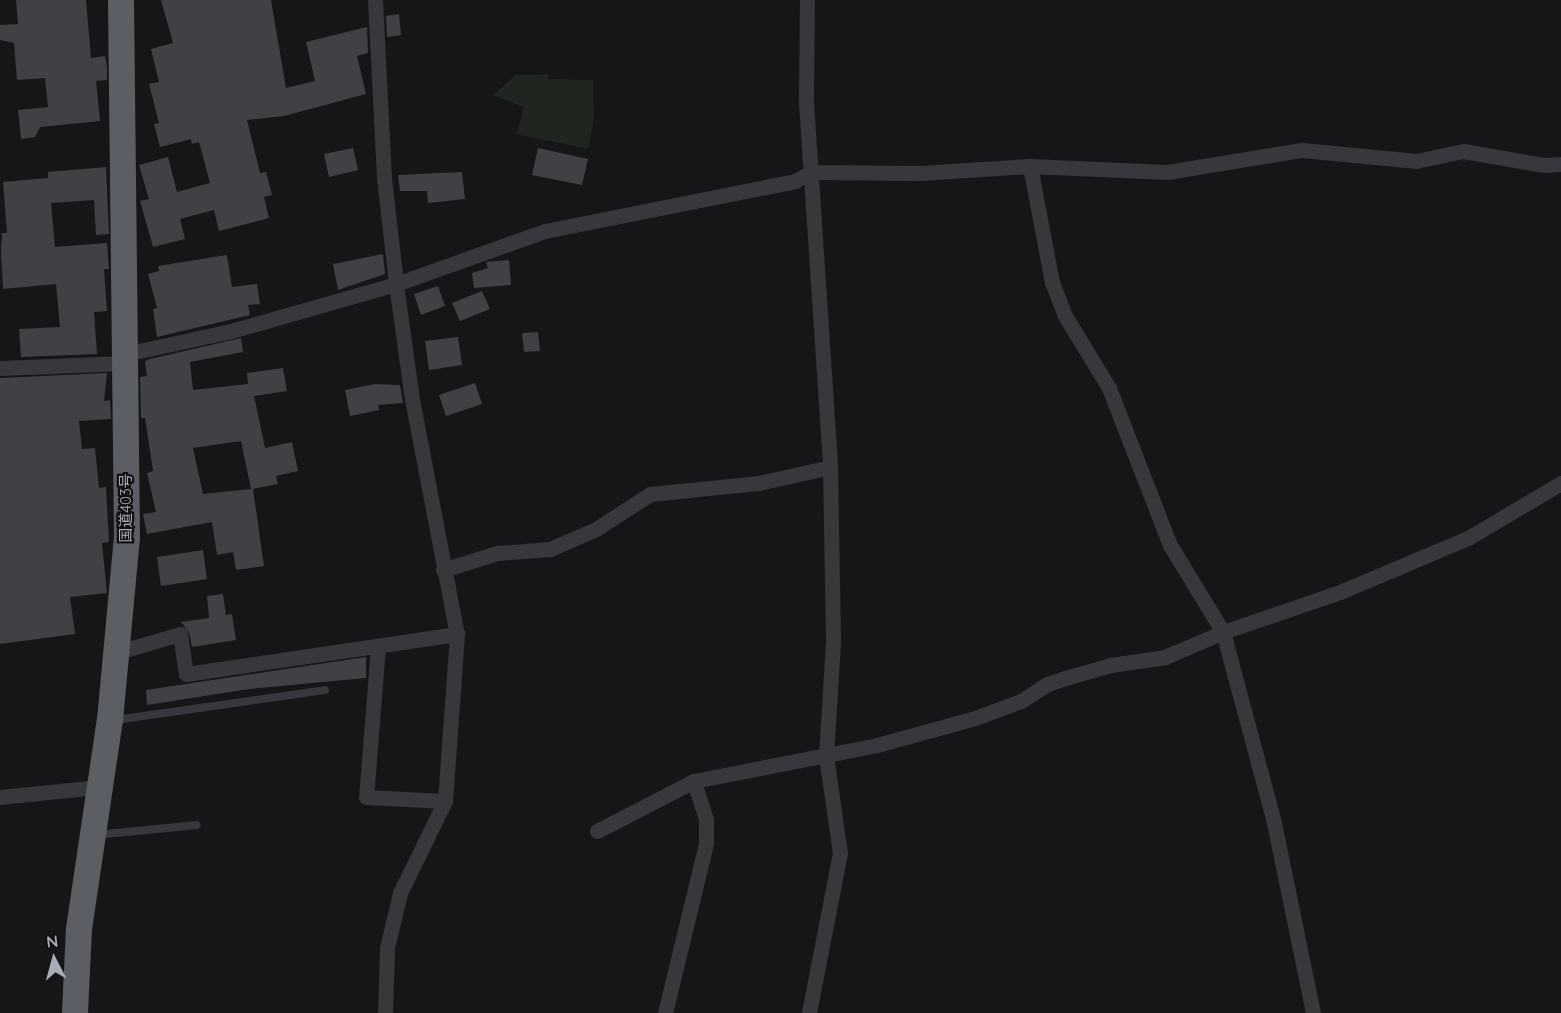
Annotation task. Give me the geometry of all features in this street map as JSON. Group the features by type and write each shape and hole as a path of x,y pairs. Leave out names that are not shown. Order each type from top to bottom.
{"highway":[{"name":"国道403号","path":"75,1013 79,929 110,720 127,538 121,0"}],"street":[{"path":"375,0 384,178 396,284 412,399 457,634 445,801 400,893 387,948 385,1013"},
{"path":"807,0 806,102 830,467 833,642 826,756 840,853 809,1013"},
{"path":"0,368 125,358 231,331 396,284 545,231 795,181 811,172 921,173 1030,166 1167,172 1302,150 1416,161 1464,151 1543,165 1561,164"},
{"path":"1030,166 1052,282 1064,314 1109,388 1170,545 1223,632 1276,830 1313,1013"},
{"path":"443,570 497,553 550,549 596,530 650,494 759,483 830,467"},
{"path":"597,831 694,781 826,756 975,718 1021,701 1047,684 1111,665 1165,657 1223,632 1340,592 1468,538 1561,483"},
{"path":"117,652 180,634 186,674 457,634"},
{"path":"378,646 366,797 445,801"},
{"path":"665,1013 706,843 706,819 694,781"},
{"path":"0,797 99,787"}],"lane":[{"path":"110,720 325,690"},
{"path":"91,836 197,825"}],"shaded area":[{"path":"548,74 549,79 593,80 594,117 588,149 517,134 524,107 493,95 516,75"}],"building":[{"path":"16,0 86,0 91,58 105,56 107,67 107,80 96,81 100,121 40,127 35,137 21,139 18,110 48,107 45,78 17,80 14,43 0,40 0,25 18,24"},
{"path":"161,0 271,0 286,88 315,81 306,42 367,27 368,53 357,56 366,94 284,116 247,120 260,173 266,172 272,195 264,197 269,218 219,231 214,210 180,219 185,239 153,247 140,201 149,199 139,165 168,157 177,192 210,183 199,142 192,144 191,139 160,147 154,124 159,123 149,84 159,82 151,49 173,43"},
{"path":"399,14 401,35 387,37 386,16"},
{"path":"353,148 358,170 329,177 324,154"},
{"path":"538,148 588,159 582,185 532,175"},
{"path":"106,167 109,234 96,235 94,200 51,203 55,247 107,243 109,269 104,269 107,311 94,312 97,354 21,357 19,329 60,327 56,284 3,289 2,233 7,233 3,182 48,178 48,172"},
{"path":"462,172 465,199 428,203 427,191 400,191 398,175"},
{"path":"383,254 385,274 338,290 333,264"},
{"path":"227,255 232,287 257,284 260,304 248,305 250,315 157,337 153,309 157,308 148,274 159,271 158,266"},
{"path":"509,260 511,285 474,288 472,273 488,268 486,262"},
{"path":"438,286 445,306 421,315 414,294"},
{"path":"482,291 490,309 460,321 452,303"},
{"path":"538,332 540,351 524,352 522,333"},
{"path":"458,337 462,365 429,370 425,341"},
{"path":"241,338 243,352 190,362 193,390 248,384 247,373 283,368 287,391 254,396 265,448 292,442 298,471 276,476 278,484 253,489 264,566 236,570 233,552 217,555 212,522 147,534 143,514 156,512 147,473 153,471 145,418 141,418 140,377 147,376 145,361","holes":["241,441 251,489 203,494 193,448"]},
{"path":"107,373 104,401 110,400 111,419 79,421 82,449 95,448 99,488 106,487 109,542 102,543 107,593 70,597 75,634 0,644 0,378"},
{"path":"475,383 482,404 446,416 439,395"},
{"path":"375,384 400,385 403,403 378,405 379,410 350,416 345,390"},
{"path":"203,550 207,579 161,586 157,557"},
{"path":"223,594 226,615 232,614 236,640 192,647 189,632 181,622 209,618 207,596"},
{"path":"366,657 366,678 249,689 147,705 146,690"}]}
